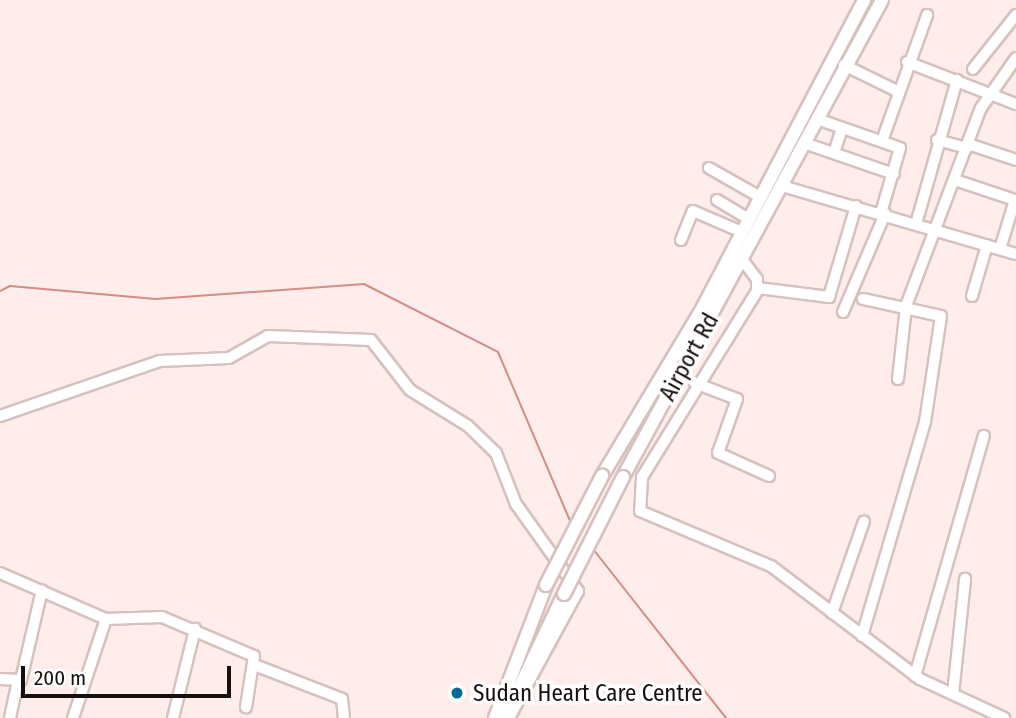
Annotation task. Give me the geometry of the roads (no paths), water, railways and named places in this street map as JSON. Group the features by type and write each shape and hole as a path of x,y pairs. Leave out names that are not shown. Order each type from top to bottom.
{"main road":[{"path":"495,718 546,585 601,476 742,232 864,0"},
{"name":"Airport Rd","path":"507,718 622,477 744,262 844,65 882,0"}],"street":[{"path":"882,141 907,62 927,15"},
{"path":"974,69 1016,15"},
{"path":"898,379 906,306 990,92 1016,58"},
{"path":"907,62 1016,104"},
{"path":"844,65 897,91"},
{"path":"916,224 937,140 957,80"},
{"path":"817,119 901,150 883,214 843,312"},
{"path":"834,153 842,128"},
{"path":"937,140 1016,160"},
{"path":"804,143 894,174"},
{"path":"709,168 760,197"},
{"path":"955,180 1014,200 1000,249"},
{"path":"782,186 1016,254"},
{"path":"717,200 749,219"},
{"path":"758,288 829,297 856,206"},
{"path":"681,240 693,211 742,232"},
{"path":"972,296 987,245"},
{"path":"744,262 758,288"},
{"path":"758,288 695,383 642,477 640,510 771,566 915,676 1004,718"},
{"path":"862,636 934,377 941,314 863,299"},
{"path":"0,416 160,361 229,358 268,336 371,340 410,390 468,426 496,453 516,504 578,591 507,718"},
{"path":"695,383 738,400 718,453 769,476"},
{"path":"915,676 984,436"},
{"path":"832,613 864,522"},
{"path":"0,573 106,619 162,617 254,656 257,666 246,707"},
{"path":"953,694 965,579"},
{"path":"10,718 42,590"},
{"path":"73,718 106,619"},
{"path":"173,718 195,629"},
{"path":"257,666 342,699 344,718"},
{"path":"0,680 17,684"}],"waterway":[{"path":"0,291 10,286 155,299 364,284 498,352 571,523"},
{"path":"593,549 726,718"}],"place":[{"name":"Sudan Heart Care Centre","path":"457,693"}]}
